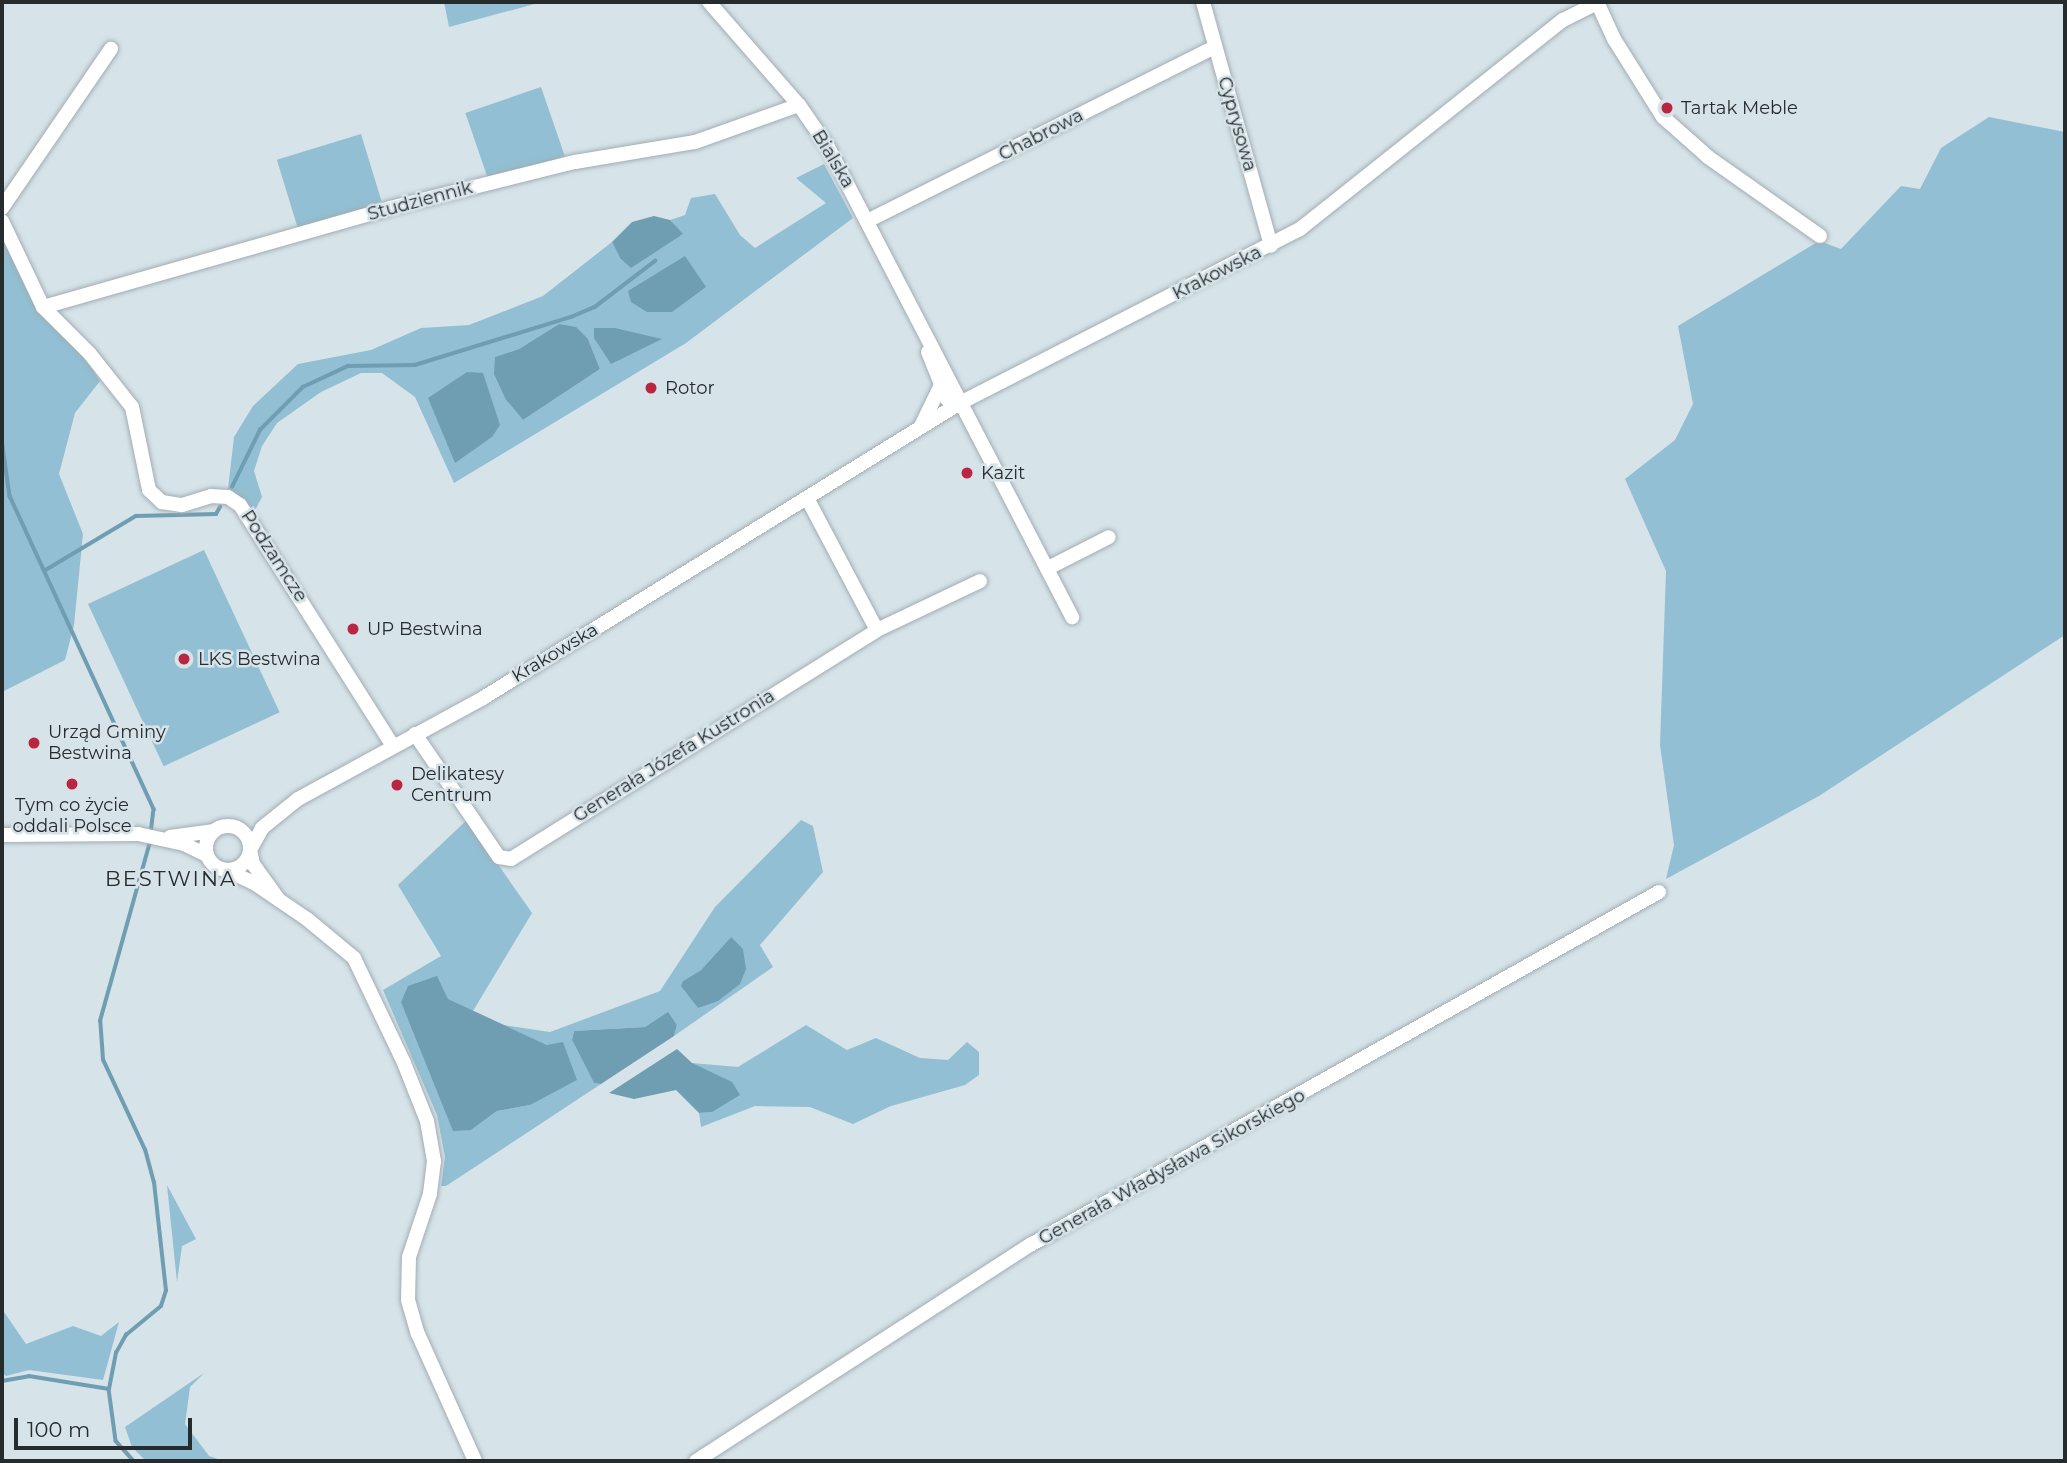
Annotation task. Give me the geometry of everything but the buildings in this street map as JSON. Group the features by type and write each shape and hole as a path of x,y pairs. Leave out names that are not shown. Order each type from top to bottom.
{"street":[{"name":"Bialska","path":"709,2 799,105 828,147 924,338 967,400"},
{"name":"Cyprysowa","path":"1203,2 1272,246"},
{"name":"Krakowska","path":"238,828 298,799 483,698 967,400 1272,246 1325,211 1580,5 1598,2 1662,117 1708,157 1820,236"},
{"name":"Chabrowa","path":"867,221 1214,47"},
{"path":"2,208 111,49"},
{"name":"Studziennik","path":"43,307 384,209 575,162 695,142 799,105"},
{"name":"Podzamcze","path":"2,221 43,307 90,354 132,407 149,490 162,502 182,505 212,496 228,497 240,505 394,746"},
{"name":"Bialska","path":"924,338 940,387"},
{"path":"940,387 947,399 967,400 1072,617"},
{"path":"920,427 940,387"},
{"path":"807,498 877,630"},
{"path":"1048,568 1109,537"},
{"name":"Generała Józefa Kustronia","path":"415,734 499,857 511,859 877,630 980,581"},
{"name":"Krakowska","path":"250,850 262,828 298,799"},
{"path":"2,835 162,837 238,828 250,850 253,864 279,900"},
{"path":"206,855 214,831"},
{"path":"162,837 206,855 226,870 279,900 338,942 360,967 425,1113 434,1175 409,1257 408,1300 422,1346 475,1461"},
{"path":"226,870 242,865 250,850"},
{"name":"Generała Władysława Sikorskiego","path":"696,1461 1031,1244 1659,892"}],"shaded area":[{"path":"444,2 542,2 449,27"},
{"path":"541,87 565,156 489,182 465,113"},
{"path":"1989,117 2065,132 2065,635 1819,796 1666,879 1674,845 1660,745 1666,571 1625,479 1675,440 1693,404 1678,326 1819,241 1841,249 1901,186 1920,189 1941,148"},
{"path":"361,134 382,204 298,230 277,160"},
{"path":"824,164 853,218 686,343 454,483 415,397 382,373 361,373 321,392 277,423 262,446 254,471 262,497 254,512 228,489 234,437 253,406 298,364 371,350 421,328 469,325 543,296 612,242 620,258 682,235 670,220 685,215 691,198 715,194 740,235 755,248 826,203 796,178","holes":["559,324 588,339 600,369 523,420 506,400 496,357 519,349","439,420 492,437 480,445 446,442"]},
{"path":"654,216 670,220 683,234 631,268 620,258 612,242 632,222"},
{"path":"2,233 100,381 75,413 59,474 83,534 74,625 65,660 2,692"},
{"path":"685,256 706,287 672,312 647,312 631,302 628,291"},
{"path":"559,324 576,327 588,339 600,369 523,420 506,400 494,374 495,357 519,349"},
{"path":"594,328 615,328 662,339 611,364 594,338"},
{"path":"467,372 483,373 500,425 492,437 455,463 428,398"},
{"name":"LKS Bestwina","path":"204,550 280,712 164,766 88,604"},
{"path":"467,820 532,913 473,1011 447,999 471,1130 497,1111 530,1105 547,1045 503,1025 550,1032 660,991 715,907 801,820 813,826 823,872 760,945 773,967 674,1036 677,1025 668,1013 645,1027 574,1031 572,1040 594,1083 601,1084 446,1186 441,1186 445,1157 437,1115 383,990 441,956 398,885","holes":["731,937 698,1008 683,981 701,970"]},
{"path":"731,937 743,949 746,969 740,984 718,1001 698,1008 681,986 683,981 701,970"},
{"path":"437,976 448,999 547,1045 563,1042 577,1080 530,1105 497,1111 471,1130 453,1131 401,1002 408,986"},
{"path":"668,1012 677,1025 674,1036 601,1084 594,1083 572,1040 574,1031 645,1027"},
{"path":"806,1025 847,1050 876,1038 920,1058 948,1060 967,1042 979,1052 979,1075 965,1085 891,1106 853,1124 810,1107 755,1106 701,1127 699,1113 712,1112 692,1063 738,1067"},
{"path":"677,1049 692,1063 732,1082 740,1095 712,1112 699,1113 676,1090 634,1099 609,1093"},
{"path":"167,1185 196,1239 182,1246 177,1282"},
{"path":"2,1309 26,1344 73,1326 101,1336 119,1322 103,1380 29,1370 6,1376 2,1373"},
{"path":"204,1373 190,1387 185,1424 209,1456 224,1461 146,1461 132,1447 125,1427"}],"waterway":[{"path":"232,487 260,430 303,387 348,366 415,365 571,317 595,307 655,261"},
{"path":"2,440 10,496 154,809 151,834"},
{"path":"44,571 136,516 216,514 220,507"},
{"path":"109,1389 116,1353 126,1335 161,1306 166,1291 154,1183 145,1150 103,1060 100,1021 150,842"},
{"path":"2,1381 29,1376 109,1389 116,1441 134,1461"}],"place":[{"name":"Tartak Meble","path":"1667,108"},
{"name":"Rotor","path":"651,388"},
{"name":"Kazit","path":"967,473"},
{"name":"UP Bestwina","path":"353,629"},
{"name":"LKS Bestwina","path":"184,659"},
{"name":"Urząd Gminy Bestwina","path":"34,743"},
{"name":"Tym co życie oddali Polsce","path":"72,784"},
{"name":"Delikatesy Centrum","path":"397,785"}],"district":[{"name":"BESTWINA","path":"171,879"}]}
